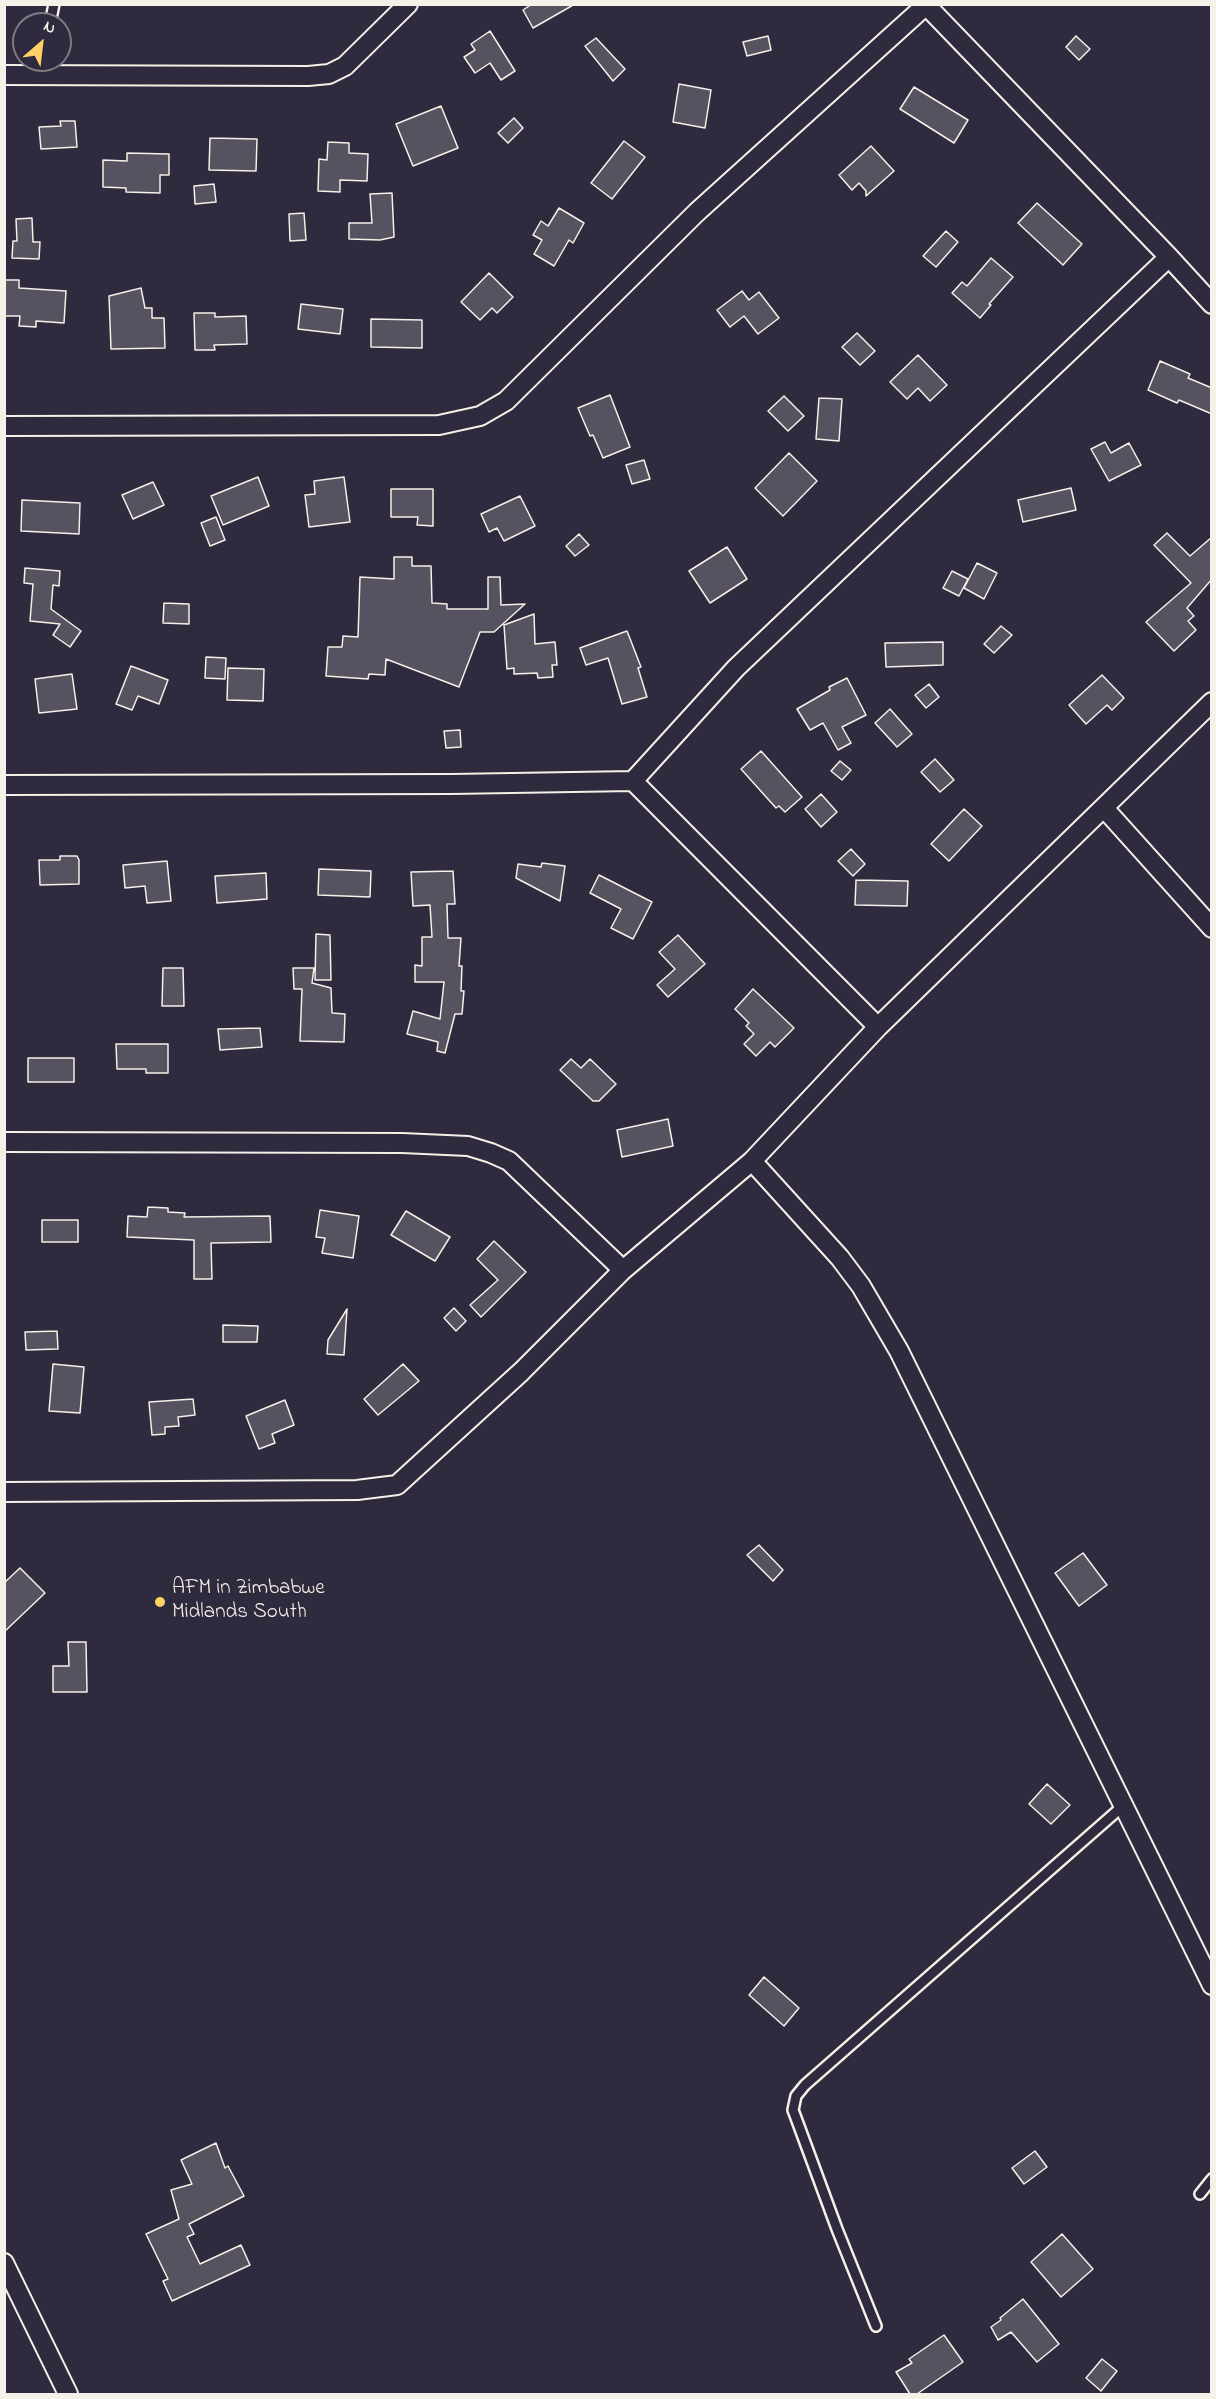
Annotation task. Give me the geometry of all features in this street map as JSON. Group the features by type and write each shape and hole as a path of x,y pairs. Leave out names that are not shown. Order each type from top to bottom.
{"street":[{"path":"72,68 308,76 329,74 345,66 408,4"},
{"path":"4,426 439,425 480,416 506,401 698,212 925,5 1212,304"},
{"path":"633,781 736,668 1169,257"},
{"path":"4,1492 357,1490 397,1485 520,1372 623,1270 752,1161 878,1027 1212,702"},
{"path":"4,785 451,784 633,781 878,1027"},
{"path":"1104,808 1212,928"},
{"path":"4,1142 402,1143 468,1146 510,1161 623,1270"},
{"path":"752,1161 840,1258 861,1286 899,1352 1212,1985"},
{"path":"4,2263 68,2394"}],"lane":[{"path":"876,2326 793,2110 796,2096 805,2085 1124,1805"},
{"path":"1200,2194 1212,2179"}],"building":[{"path":"532,4 575,4 533,28 523,10"},
{"path":"490,31 515,71 501,80 490,63 475,73 464,57 475,50 471,44"},
{"path":"768,36 771,50 747,56 743,42"},
{"path":"1076,36 1090,49 1079,60 1066,47"},
{"path":"596,38 625,69 613,81 585,46"},
{"path":"679,84 711,90 705,128 673,122"},
{"path":"914,87 968,120 954,143 900,109"},
{"path":"441,106 458,148 413,166 396,124"},
{"path":"514,118 523,128 508,143 498,133"},
{"path":"60,121 75,121 77,147 41,149 39,127 61,126"},
{"path":"210,138 257,139 256,171 209,170"},
{"path":"624,141 645,157 612,199 591,183"},
{"path":"328,142 349,143 349,153 368,154 367,181 340,180 340,192 318,191 319,159 327,160"},
{"path":"871,146 894,171 866,196 866,191 859,183 852,190 839,175"},
{"path":"127,153 169,154 169,175 160,175 160,193 126,192 126,188 103,187 103,160 127,161"},
{"path":"214,184 216,202 195,204 194,186"},
{"path":"392,193 394,237 380,240 349,239 349,223 372,223 370,194"},
{"path":"1037,203 1082,244 1063,265 1018,223"},
{"path":"559,208 584,223 573,243 569,240 554,266 534,254 542,240 533,235 541,221 548,226"},
{"path":"304,213 306,240 290,241 289,214"},
{"path":"32,218 33,242 40,242 39,259 12,258 13,241 17,241 16,219"},
{"path":"946,231 958,242 936,267 923,256"},
{"path":"991,258 1013,277 980,318 952,293 962,282 967,286"},
{"path":"489,273 513,297 497,313 492,308 480,320 461,302"},
{"path":"4,280 19,280 19,288 66,291 64,323 36,321 36,327 19,326 20,316 4,316"},
{"path":"141,288 145,308 152,308 152,318 164,318 165,348 111,349 109,296"},
{"path":"742,291 749,300 759,292 779,318 758,334 744,316 730,327 717,310"},
{"path":"301,304 343,309 340,334 298,329"},
{"path":"194,313 215,313 215,317 246,316 247,344 214,345 215,350 195,350"},
{"path":"371,319 422,320 422,348 371,347"},
{"path":"857,333 875,351 860,365 842,347"},
{"path":"918,355 947,385 930,401 918,388 907,399 890,382"},
{"path":"1160,361 1190,374 1188,378 1212,388 1212,414 1179,400 1177,403 1148,390"},
{"path":"610,395 630,447 603,458 578,408"},
{"path":"784,396 804,416 788,431 768,411"},
{"path":"819,398 842,399 839,441 816,439"},
{"path":"1105,442 1111,453 1129,443 1141,465 1109,481 1091,449"},
{"path":"789,453 817,481 783,516 755,488"},
{"path":"644,460 650,479 632,484 626,465"},
{"path":"258,477 269,506 223,525 211,496"},
{"path":"344,477 350,522 309,527 305,495 315,494 314,481"},
{"path":"153,482 164,505 133,519 122,495"},
{"path":"1071,488 1076,510 1023,522 1018,500"},
{"path":"391,489 433,489 433,526 417,525 418,517 391,517"},
{"path":"520,496 535,526 504,541 497,528 489,532 481,514"},
{"path":"22,500 80,503 79,534 21,531"},
{"path":"216,517 225,540 210,546 201,523"},
{"path":"1167,533 1190,556 1212,537 1212,579 1187,608 1194,616 1188,621 1196,630 1174,651 1146,622 1191,583 1154,545"},
{"path":"579,534 589,545 575,556 566,546"},
{"path":"727,547 747,579 710,603 689,571"},
{"path":"394,557 412,557 412,566 431,566 432,603 447,604 447,609 488,609 488,577 500,577 501,605 525,604 494,632 480,632 459,687 386,659 385,675 369,674 368,679 326,676 328,647 342,647 343,636 358,637 360,577 394,579"},
{"path":"977,563 997,573 984,599 964,588"},
{"path":"25,568 60,571 59,586 53,585 51,609 81,631 70,647 53,635 60,624 30,621 33,584 24,583"},
{"path":"952,571 968,579 959,596 943,588"},
{"path":"164,603 189,604 189,624 163,623"},
{"path":"534,614 535,644 555,642 557,665 552,665 553,677 538,678 537,673 514,674 514,668 507,669 504,625"},
{"path":"1001,626 1012,635 994,653 984,644"},
{"path":"627,631 641,667 638,668 647,697 622,704 608,658 586,665 580,648"},
{"path":"943,642 943,665 886,667 885,643"},
{"path":"206,657 226,658 225,679 205,678"},
{"path":"131,666 168,680 159,704 138,696 132,710 116,704"},
{"path":"228,668 264,669 263,701 227,700"},
{"path":"72,674 77,709 39,713 35,679"},
{"path":"1102,675 1124,698 1112,710 1107,705 1086,724 1069,705"},
{"path":"847,678 866,715 842,727 851,743 838,750 823,723 810,730 797,709 830,690 829,687"},
{"path":"929,684 939,697 926,708 915,695"},
{"path":"890,709 912,734 897,747 875,723"},
{"path":"460,730 461,747 446,748 444,731"},
{"path":"761,751 802,797 785,812 779,806 776,808 741,769"},
{"path":"935,759 954,780 940,792 921,772"},
{"path":"840,761 851,770 842,780 831,771"},
{"path":"821,794 837,812 821,827 805,809"},
{"path":"964,809 982,826 949,861 931,844"},
{"path":"851,849 865,864 853,876 838,861"},
{"path":"60,856 77,856 79,884 40,885 39,860 60,860"},
{"path":"167,861 171,901 147,903 145,886 125,888 123,865"},
{"path":"542,863 565,866 560,901 516,878 518,864 541,867"},
{"path":"319,869 371,871 370,897 318,895"},
{"path":"453,871 455,904 447,904 448,938 461,938 459,966 462,966 461,991 464,991 462,1014 455,1014 445,1053 437,1051 438,1042 407,1034 413,1011 440,1019 444,982 415,982 415,965 422,966 422,937 432,937 430,905 413,906 411,872"},
{"path":"266,873 267,899 217,903 215,876"},
{"path":"599,875 652,902 633,939 611,928 621,909 590,893"},
{"path":"856,880 908,881 907,906 855,905"},
{"path":"316,934 330,935 331,980 315,980"},
{"path":"678,935 705,964 668,997 657,985 675,969 659,952"},
{"path":"163,968 183,968 184,1006 162,1006"},
{"path":"293,968 314,968 312,983 331,988 332,1013 345,1014 344,1042 300,1041 302,989 294,989"},
{"path":"753,989 794,1028 775,1047 770,1042 756,1056 744,1044 754,1034 746,1026 749,1023 735,1009"},
{"path":"260,1028 262,1047 220,1050 218,1029"},
{"path":"116,1044 168,1044 168,1073 146,1073 146,1069 117,1069"},
{"path":"28,1058 74,1058 74,1082 28,1082"},
{"path":"571,1059 581,1068 590,1059 616,1084 599,1101 593,1101 560,1070"},
{"path":"668,1119 673,1146 622,1157 617,1130"},
{"path":"148,1207 168,1208 168,1212 185,1213 184,1217 270,1216 271,1242 211,1243 212,1279 194,1279 194,1240 127,1237 128,1216 147,1217"},
{"path":"320,1210 359,1216 353,1258 322,1253 325,1238 316,1237"},
{"path":"406,1211 450,1237 435,1261 391,1235"},
{"path":"42,1220 78,1220 78,1242 42,1242"},
{"path":"494,1241 526,1272 481,1317 470,1305 498,1280 477,1259"},
{"path":"454,1308 466,1321 456,1331 444,1318"},
{"path":"347,1309 344,1355 327,1354 328,1340"},
{"path":"223,1325 258,1326 257,1342 223,1342"},
{"path":"57,1331 58,1349 26,1350 25,1332"},
{"path":"53,1364 84,1367 80,1413 49,1411"},
{"path":"403,1364 419,1381 378,1415 364,1399"},
{"path":"193,1399 195,1415 178,1417 179,1426 165,1427 165,1434 152,1435 149,1402"},
{"path":"285,1400 294,1425 272,1434 275,1443 259,1449 246,1416"},
{"path":"759,1545 783,1570 773,1581 747,1555"},
{"path":"1083,1553 1107,1585 1079,1606 1055,1573"},
{"path":"20,1568 45,1593 4,1632 4,1583"},
{"path":"68,1642 86,1642 87,1692 53,1692 53,1666 69,1666"},
{"path":"1047,1784 1070,1805 1051,1824 1029,1804"},
{"path":"764,1977 799,2008 784,2026 749,1995"},
{"path":"216,2143 225,2168 228,2166 244,2196 189,2224 194,2234 187,2237 200,2264 241,2245 250,2265 172,2301 163,2281 168,2279 146,2234 179,2219 171,2190 192,2184 181,2160"},
{"path":"1035,2151 1047,2167 1024,2184 1012,2168"},
{"path":"1062,2234 1093,2269 1061,2297 1031,2262"},
{"path":"1023,2299 1059,2344 1037,2362 1011,2332 998,2340 991,2327"},
{"path":"944,2335 963,2362 917,2394 910,2394 896,2372 912,2363 909,2359"},
{"path":"1102,2359 1117,2371 1101,2391 1086,2378"}],"place":[{"name":"AFM in Zimbabwe Midlands South","path":"160,1602"}]}
